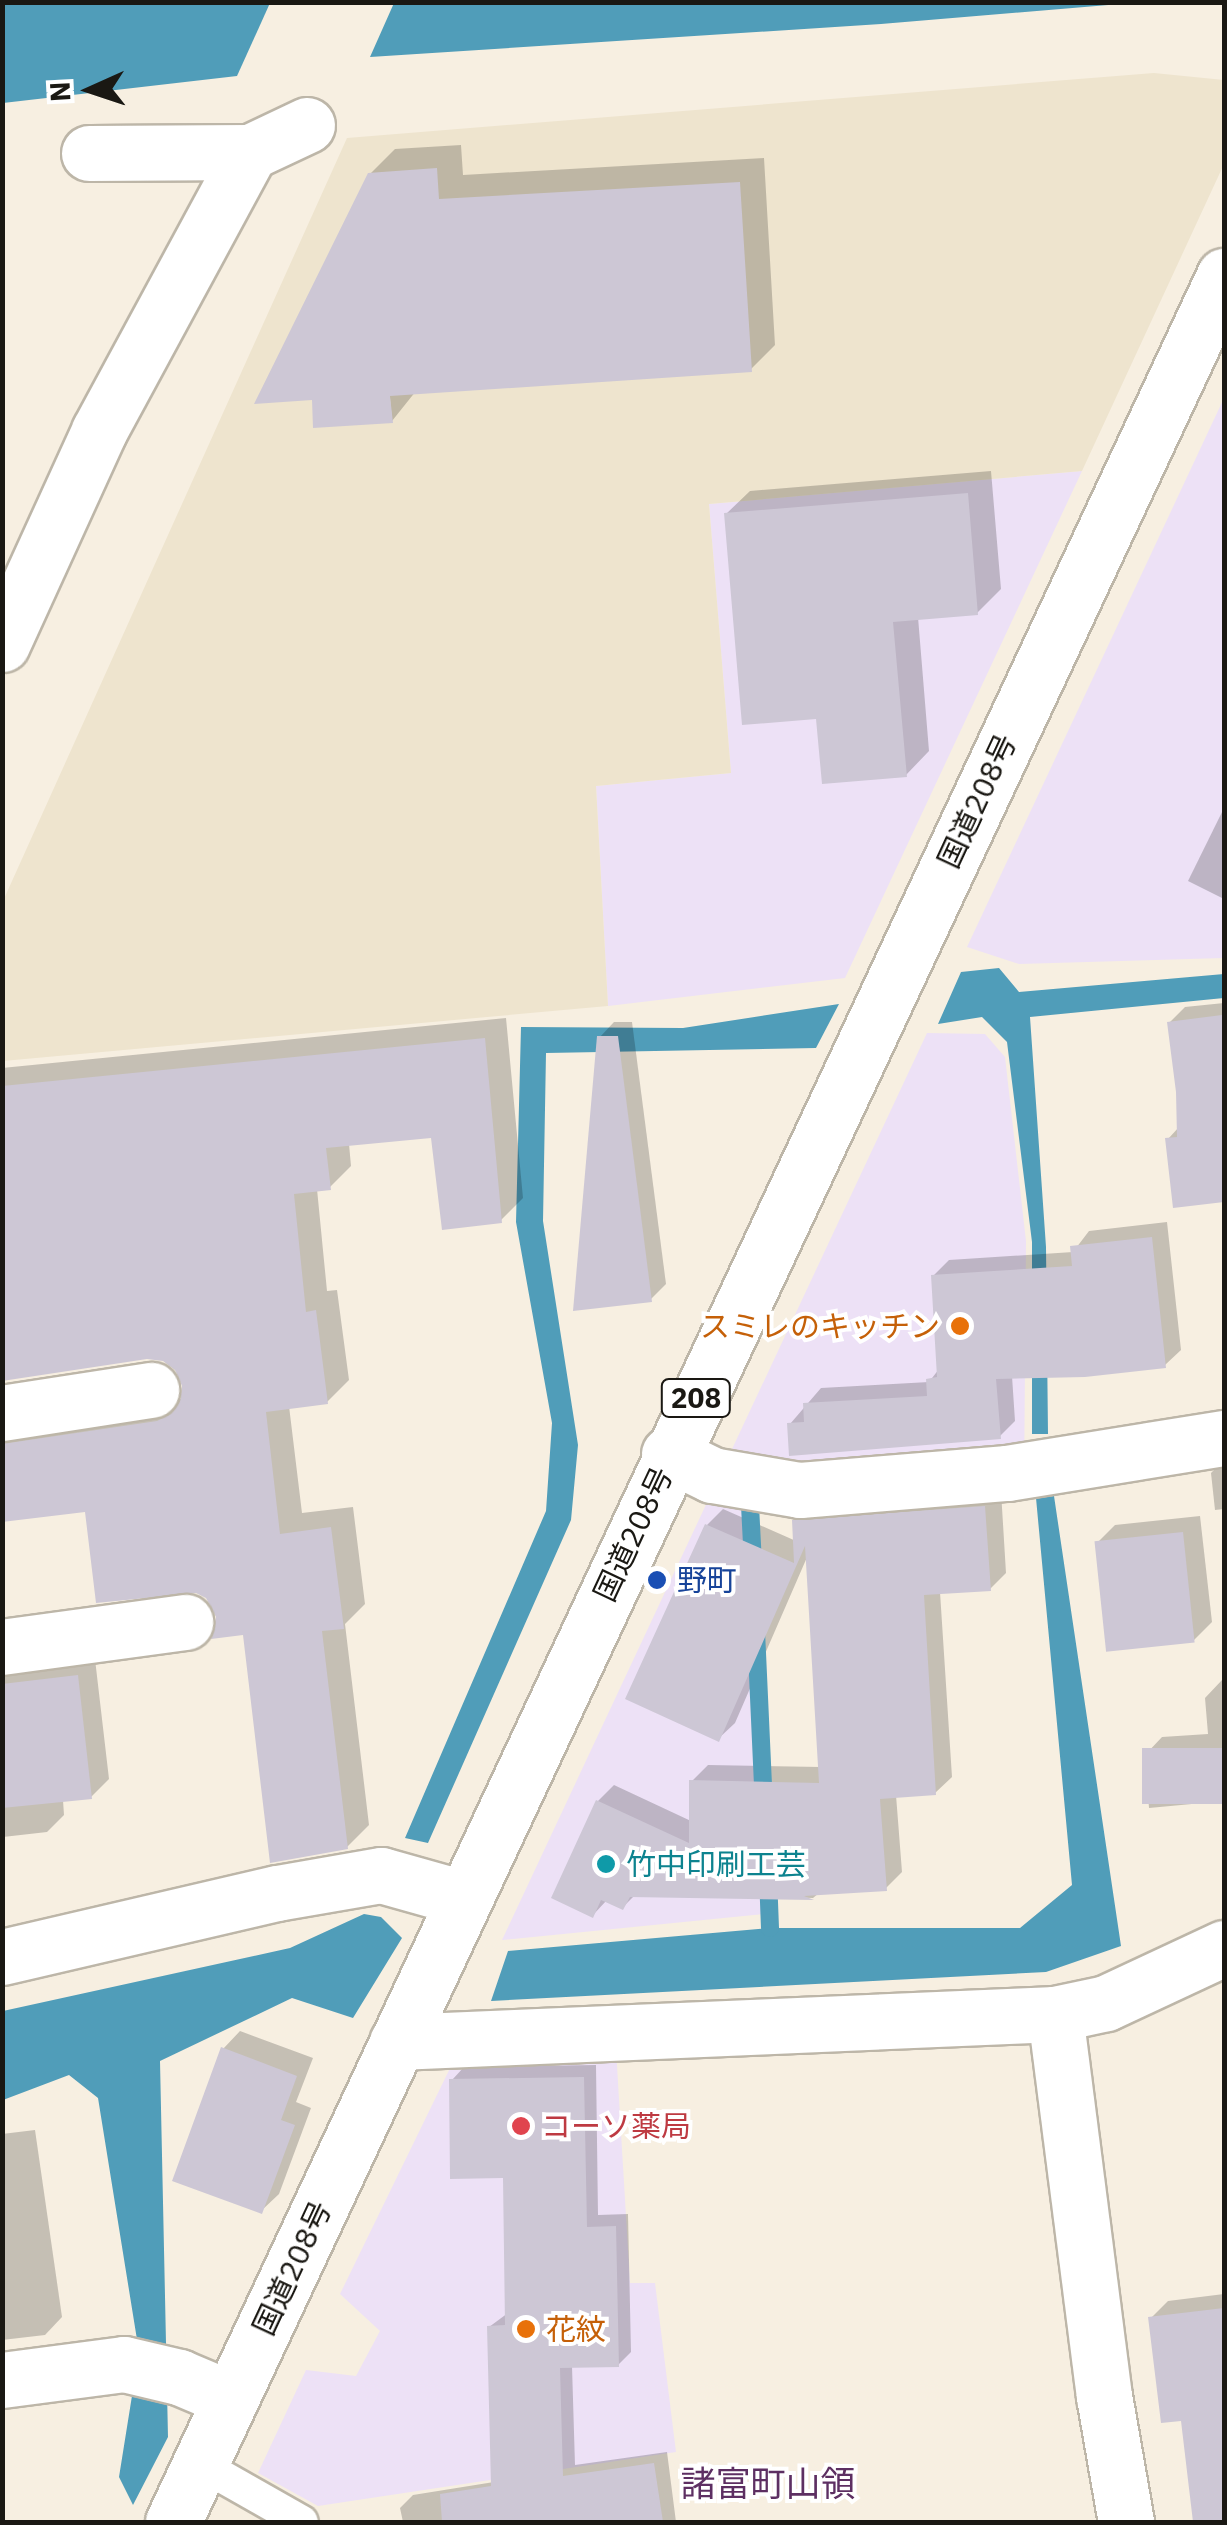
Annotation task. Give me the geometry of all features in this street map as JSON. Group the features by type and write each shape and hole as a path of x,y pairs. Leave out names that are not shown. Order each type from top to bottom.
{"main road":[{"path":"89,152 250,152 307,126"},
{"path":"2,644 99,431 250,152"},
{"name":"国道208号","path":"173,2522 1224,276"},
{"path":"2,1413 151,1390"},
{"path":"670,1454 712,1475 800,1490 1007,1473 1224,1438"},
{"path":"2,1647 185,1622"},
{"path":"2,1957 277,1893 381,1875 463,1898"},
{"path":"397,2042 1055,2014 1106,2004 1224,1948"},
{"path":"1055,2014 1104,2396 1126,2522"},
{"path":"2,2380 124,2364 179,2376 231,2398"}],"lane":[{"path":"200,2464 302,2522"}],"shaded area":[{"path":"1154,73 1224,80 1224,164 1082,471 709,504 731,773 596,786 608,1006 3,1061 3,901 347,138"},
{"path":"1224,398 1224,958 1019,964 967,947"},
{"path":"1082,471 845,978 608,1006 596,786 731,773 709,504"},
{"path":"927,1033 985,1034 1005,1057 1026,1241 1024,1489 745,1503 764,1914 502,1940"},
{"path":"616,2049 630,2283 655,2283 676,2452 318,2506 258,2473 306,2370 356,2376 380,2331 340,2294 454,2060"}],"water":[{"path":"394,2 1132,3 881,24 370,57"},
{"path":"2,3 270,3 237,76 3,103"},
{"path":"999,968 1019,992 1224,974 1224,998 1030,1017 1046,1247 1048,1434 1032,1434 1032,1242 1007,1042 982,1017 938,1024 961,972"},
{"path":"839,1004 816,1048 546,1053 543,1221 578,1445 571,1520 428,1843 405,1838 546,1511 552,1423 516,1222 521,1027 683,1028"},
{"path":"1054,1496 1121,1946 1046,1972 491,2001 508,1951 770,1928 1020,1928 1072,1885 1036,1498"},
{"path":"364,1914 381,1917 402,1938 353,2018 292,1998 160,2061 168,2437 133,2505 119,2477 139,2352 98,2098 69,2075 3,2100 3,2011 290,1948"}],"building":[{"path":"437,168 439,199 740,182 752,372 390,396 393,423 313,428 312,400 254,404 368,173"},
{"path":"968,493 978,615 893,622 907,777 822,784 816,719 742,725 724,513"},
{"path":"1222,1015 1224,1202 1173,1208 1165,1138 1177,1137 1176,1092 1167,1022"},
{"path":"597,1036 618,1036 652,1302 573,1311"},
{"path":"485,1038 502,1223 442,1230 431,1138 326,1148 331,1190 294,1194 306,1312 316,1310 328,1404 266,1412 280,1534 331,1527 344,1629 322,1631 348,1849 270,1863 243,1635 211,1639 216,1617 206,1598 196,1593 96,1603 85,1512 2,1522 2,1444 157,1421 171,1414 180,1402 182,1386 175,1370 163,1361 147,1359 2,1381 2,1086"},
{"path":"1152,1237 1166,1368 1085,1377 996,1379 1001,1439 789,1456 787,1423 804,1422 803,1403 927,1396 926,1379 937,1377 931,1275 1072,1266 1070,1246"},
{"path":"985,1506 991,1591 924,1595 936,1795 880,1799 887,1891 804,1896 814,1900 630,1897 623,1910 601,1900 593,1918 551,1898 596,1800 689,1843 689,1780 819,1783 805,1546 719,1742 625,1699 705,1524 794,1563 792,1520"},
{"path":"1183,1532 1195,1642 1106,1652 1094,1541"},
{"path":"78,1675 92,1799 2,1808 2,1684"},
{"path":"1142,1748 1224,1748 1224,1804 1142,1804"},
{"path":"221,2047 297,2076 281,2120 295,2125 262,2214 172,2181"},
{"path":"584,2077 587,2227 616,2226 619,2367 560,2368 563,2476 654,2463 663,2522 442,2522 440,2494 491,2486 487,2326 505,2325 503,2178 450,2179 449,2079"},
{"path":"1224,2308 1224,2520 1193,2522 1181,2421 1161,2423 1148,2317"}],"waterway":[{"path":"750,1505 753,1565"},
{"path":"756,1631 764,1805"},
{"path":"768,1876 770,1928"}],"place":[{"name":"スミレのキッチン","path":"960,1326"},
{"name":"野町","path":"657,1580"},
{"name":"竹中印刷工芸","path":"606,1864"},
{"name":"コーソ薬局","path":"521,2126"},
{"name":"花紋","path":"526,2329"}],"district":[{"name":"諸富町山領","path":"768,2483"}]}
